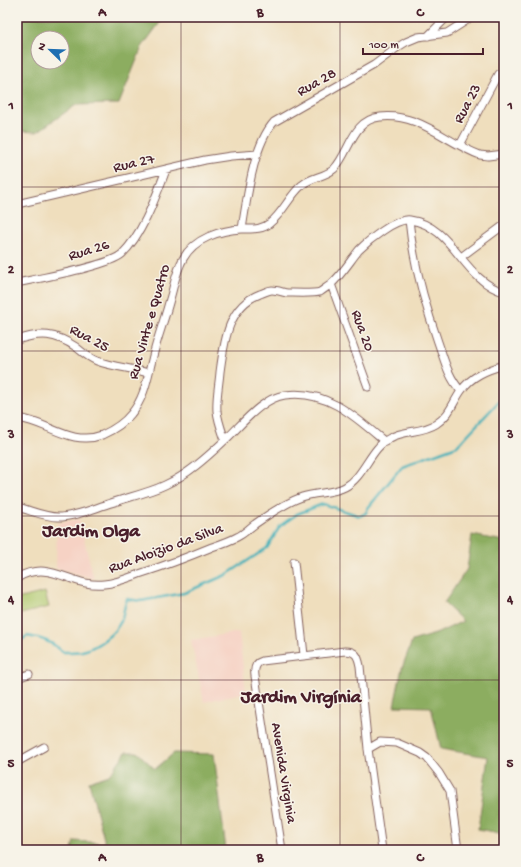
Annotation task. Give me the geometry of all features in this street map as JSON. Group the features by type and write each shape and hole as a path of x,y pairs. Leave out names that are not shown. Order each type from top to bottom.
{"street":[{"path":"428,36 447,17"},
{"name":"Rua 28","path":"242,229 258,154 266,133 274,122 374,65 402,44 418,37 447,33 472,17"},
{"name":"Rua 23","path":"460,145 498,74"},
{"name":"Rua Vinte e Quatro","path":"17,418 41,425 70,437 84,438 101,435 123,422 132,414 143,395 159,332 183,258 190,249 199,241 221,232 263,228 270,224 300,186 307,181 333,169 345,152 355,133 372,119 389,116 406,119 429,128 480,155 488,156 504,154"},
{"name":"Rua 27","path":"17,204 205,160 258,154"},
{"name":"Rua 26","path":"17,283 94,265 122,254 135,237 151,209 166,170"},
{"path":"409,220 414,258 432,324 450,376 461,391"},
{"path":"225,440 217,411 222,352 226,335 236,312 240,306 251,298 272,290 286,293 319,292 331,284 360,249 396,223 409,220 422,223 437,232 450,243 470,269 481,280 504,292"},
{"path":"461,257 504,225"},
{"name":"Rua 20","path":"331,284 368,387"},
{"name":"Rua 25","path":"17,340 37,335 51,335 62,338 97,360 148,373"},
{"name":"Rua Aloizio da Silva","path":"17,578 26,573 38,570 67,576 80,582 104,584 148,572 189,557 238,536 262,519 301,498 337,490 346,486 362,470 378,448 385,442 396,436 434,426 449,413 461,391 478,375 492,368 504,365"},
{"path":"17,507 51,517 63,517 131,497 165,485 184,474 210,454 258,409 270,400 283,395 303,394 322,398 358,418 385,442"},
{"path":"294,562 304,655 345,650 352,651 358,658 368,749 382,850"},
{"name":"Avenida Virginia","path":"282,850 255,676 255,666 262,660 304,655"},
{"path":"17,678 29,674"},
{"path":"368,749 380,742 397,743 416,751 427,758 439,773 450,791 458,850"},
{"path":"17,762 44,747"}],"shaded area":[{"path":"79,519 94,579 56,568 57,523"},
{"path":"239,632 246,692 204,702 191,640"}],"green space":[{"path":"17,17 164,17 142,47 119,104 76,105 37,132 17,131"},
{"path":"472,535 504,541 504,834 478,829 488,757 441,749 431,707 394,706 402,668 412,641 438,633 463,621 444,603 467,569"},
{"path":"45,592 49,607 17,615 17,599"},
{"path":"126,752 137,752 155,769 174,753 214,754 226,850 72,850 74,841 105,843 89,782 109,775"}],"waterway":[{"path":"17,643 27,636 46,641 63,652 80,651 93,647 110,635 118,626 121,621 127,599 141,601 184,593 226,575 267,548 280,526 297,514 323,504 360,516 366,513 368,508 402,466 457,446 504,396"}],"district":[{"name":"Jardim Olga","path":"91,532"},
{"name":"Jardim Virgínia","path":"301,698"}]}
